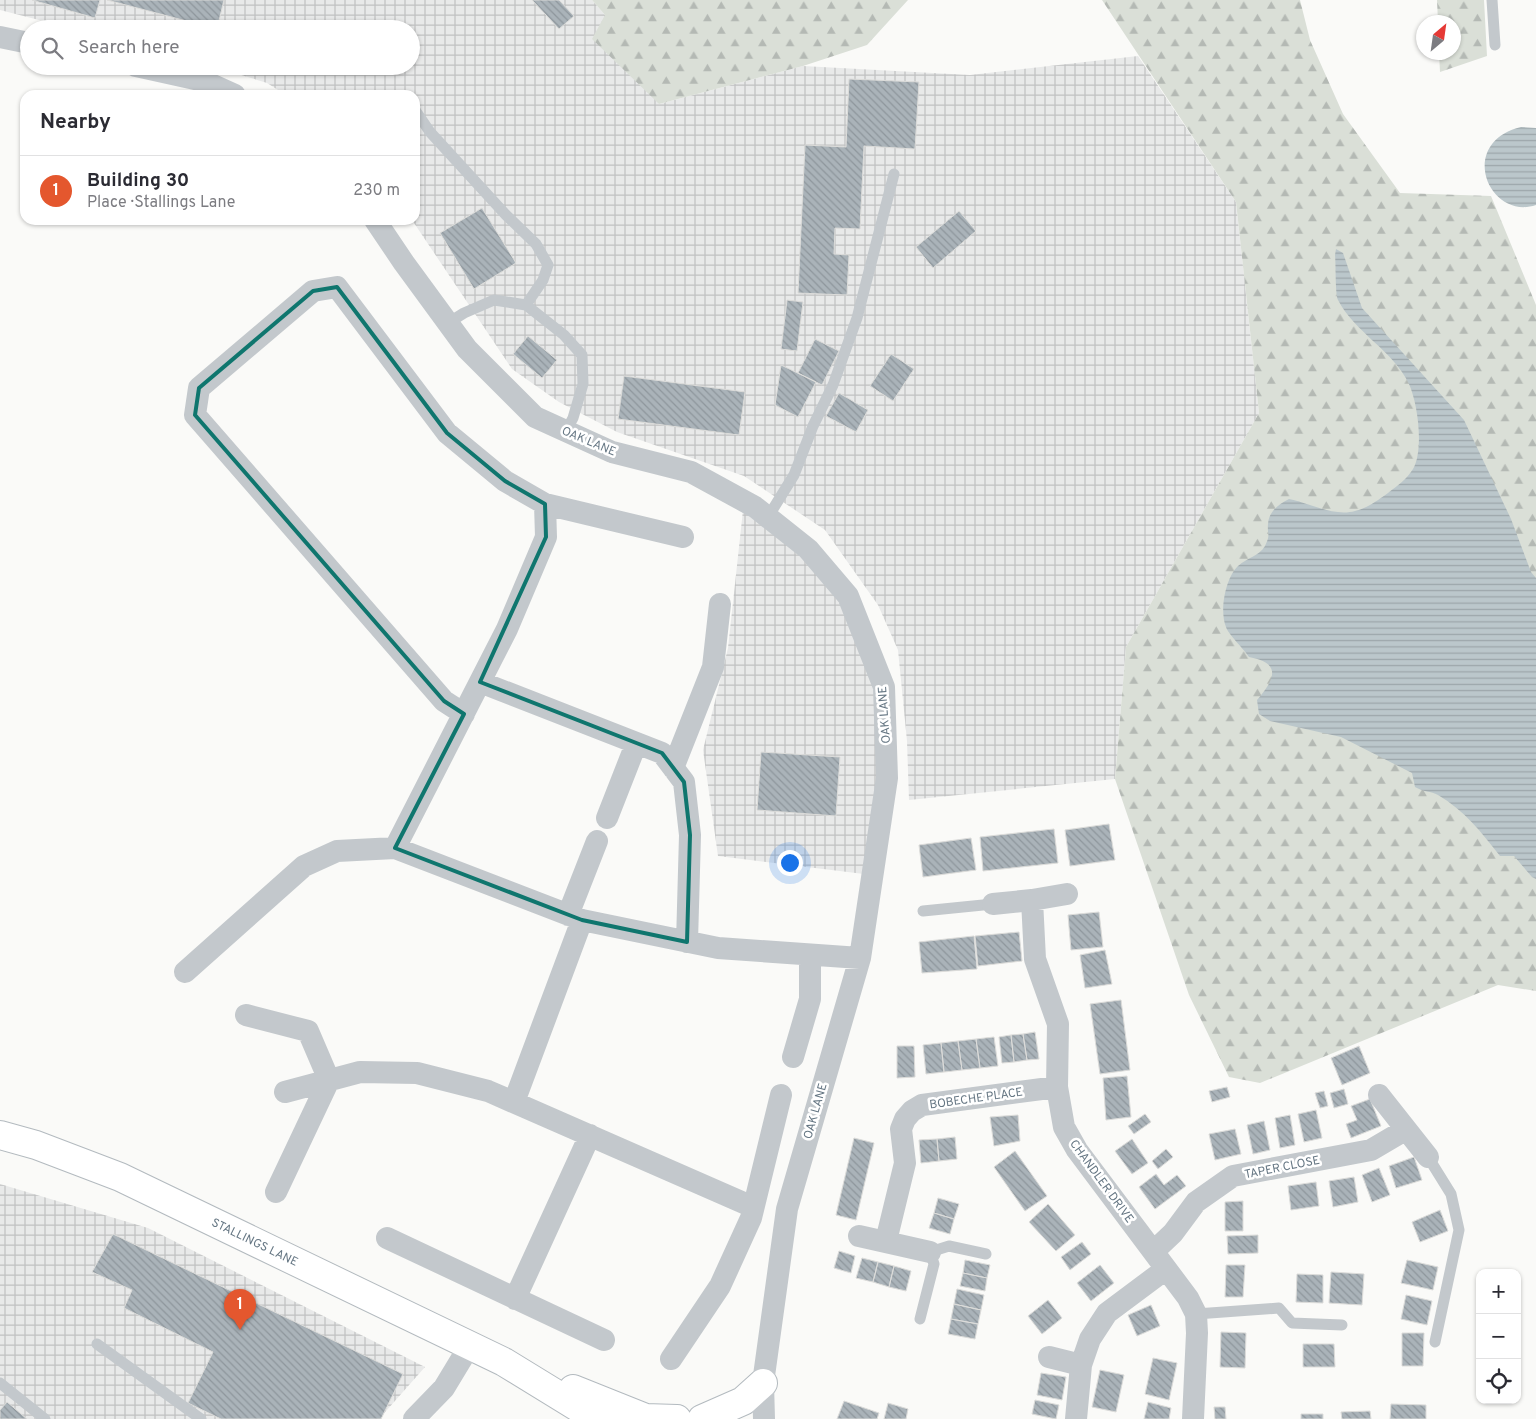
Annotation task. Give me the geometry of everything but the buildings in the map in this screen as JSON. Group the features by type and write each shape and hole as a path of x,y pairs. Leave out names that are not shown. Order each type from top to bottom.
{"main road":[{"name":"STALLINGS LANE","path":"0,1135 36,1145 120,1177 504,1362"},
{"path":"504,1362 646,1418 677,1419"},
{"path":"504,1362 597,1419"},
{"path":"702,1419 743,1401 763,1383"}],"street":[{"path":"0,37 20,41"},
{"path":"177,75 204,81 224,90"},
{"name":"OAK LANE","path":"379,225 468,350 534,417 612,452 691,472 755,506 808,549 848,596 884,687 887,778 860,958 787,1209 763,1383 764,1419"},
{"path":"464,714 444,702 195,415 199,388 313,291 337,287 447,433 505,481 545,504 683,537"},
{"path":"396,848 507,629 546,537 545,504"},
{"path":"673,768 713,667 720,604"},
{"path":"480,682 662,753 684,782 690,835 687,942"},
{"path":"607,818 636,744"},
{"path":"514,1102 575,917 597,841"},
{"path":"185,972 304,866 337,851 396,848 575,917 718,948 860,958"},
{"path":"993,904 1067,894"},
{"name":"CHANDLER DRIVE","path":"1032,900 1035,959 1058,1024 1057,1087 1064,1127 1077,1150 1188,1298 1196,1314 1197,1334 1193,1419"},
{"path":"793,1057 810,999 810,955"},
{"path":"246,1015 308,1031 329,1080 276,1192"},
{"path":"285,1092 360,1072 417,1073 488,1091 753,1207"},
{"name":"BOBECHE PLACE","path":"886,1241 905,1164 901,1129 912,1111 922,1105 1057,1087"},
{"path":"671,1359 720,1286 750,1218 782,1095"},
{"path":"1379,1095 1428,1157"},
{"name":"TAPER CLOSE","path":"1076,1419 1081,1365 1090,1339 1107,1313 1160,1260 1173,1233 1196,1202 1233,1176 1371,1150 1405,1130"},
{"path":"515,1299 590,1135"},
{"path":"860,1236 930,1252"},
{"path":"386,1238 604,1340"},
{"path":"414,1419 444,1388 470,1345"},
{"path":"1049,1357 1081,1365"}],"lane":[{"path":"1492,0 1495,45"},
{"path":"420,117 430,132 506,215 536,244 548,265 542,280 526,305"},
{"path":"768,517 794,475 812,426 832,385 857,318 894,174"},
{"path":"448,323 464,313 494,300 526,305 564,335 582,355 582,384 573,418 566,431"},
{"path":"923,911 993,904"},
{"path":"1428,1157 1451,1194 1459,1230 1435,1342"},
{"path":"920,1319 934,1264 930,1252 949,1246 986,1254"},
{"path":"1196,1314 1279,1308 1292,1323 1342,1325"},
{"path":"97,1344 201,1419"},
{"path":"0,1383 45,1419"}],"highlighted area":[{"path":"337,287 447,433 505,481 545,504 546,537 480,682 662,753 684,782 690,835 687,942 582,920 395,848 464,714 444,701 195,415 199,388 313,291"}],"shaded area":[{"path":"0,0 592,0 605,15 659,104 803,66 970,75 1138,56 1236,202 1259,413 1126,647 1115,779 909,800 907,741 898,650 878,605 825,530 744,476 617,432 559,402 512,369 415,225 420,225 420,90 278,90 267,83 241,75 420,75 420,20 39,20 0,10"},
{"path":"1521,127 1536,128 1536,205 1519,207 1505,202 1493,192 1486,178 1485,163 1489,148 1501,136"},
{"path":"1336,249 1343,253 1362,308 1464,420 1511,519 1531,572 1536,578 1536,879 1532,877 1514,856 1500,856 1464,815 1447,801 1438,795 1415,787 1412,773 1341,737 1270,721 1259,714 1257,700 1268,686 1272,673 1271,668 1267,663 1249,657 1226,627 1223,612 1225,594 1230,578 1238,566 1265,546 1268,537 1270,515 1278,506 1289,499 1330,511 1347,512 1360,510 1377,501 1402,482 1411,473 1416,461 1419,427 1415,403 1409,384 1394,361 1354,322 1338,300"},
{"path":"744,501 848,596 884,687 872,875 718,856 703,750 728,648"},
{"path":"0,1184 148,1228 425,1367 379,1419 0,1419"}],"green space":[{"path":"592,0 908,0 867,45 803,66 659,104 592,39 605,15"},
{"path":"1102,0 1300,0 1310,40 1343,114 1400,193 1491,196 1536,305 1536,991 1498,985 1260,1083 1229,1077 1189,995 1115,779 1126,647 1259,413 1236,202"},
{"path":"1437,0 1484,0 1487,56 1440,72 1439,60 1461,60 1461,15 1438,15"}],"place":[{"name":"Building 30","path":"240,1330"}]}
